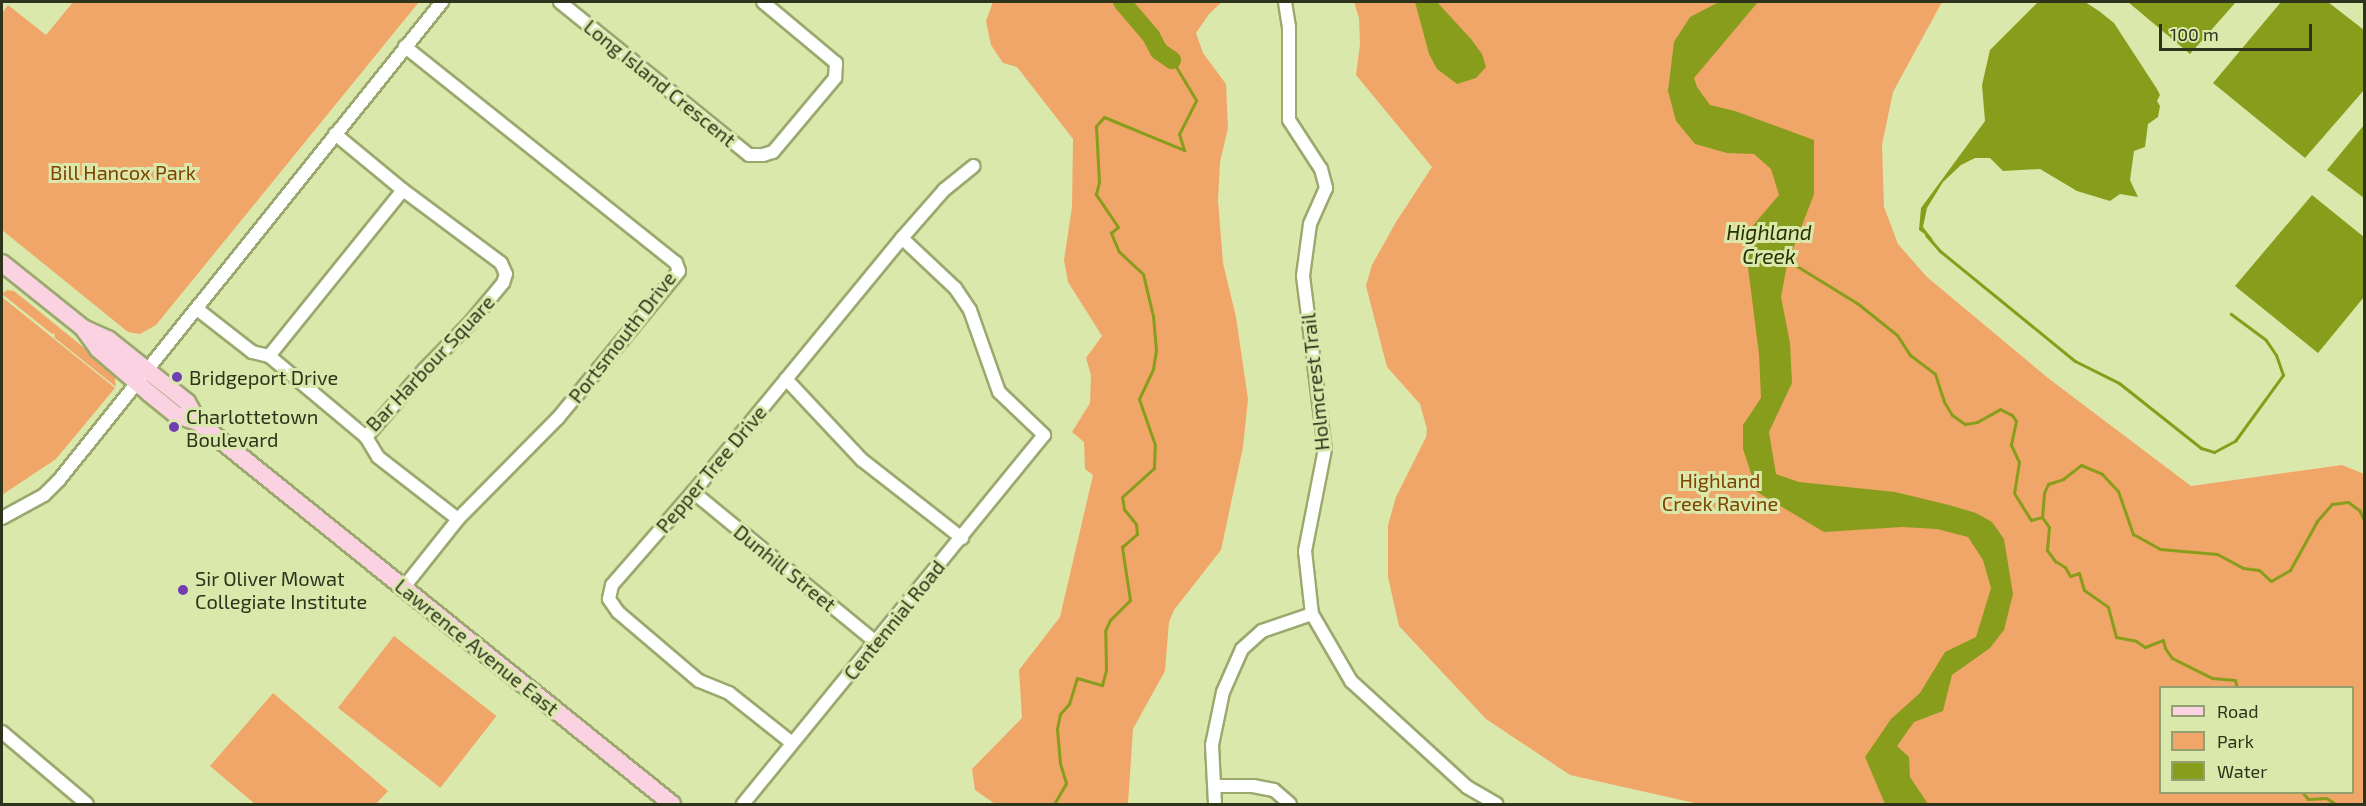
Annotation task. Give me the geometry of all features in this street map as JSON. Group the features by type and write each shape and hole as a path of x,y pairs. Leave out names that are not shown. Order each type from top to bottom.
{"main road":[{"name":"Lawrence Avenue East","path":"2,263 83,328 98,348 142,376 176,415 198,422 672,804"}],"street":[{"path":"2,518 44,495 52,487 442,2"},
{"name":"Long Island Crescent","path":"560,2 749,155 773,152 835,78 836,63 764,2"},
{"name":"Holmcrest Trail","path":"1285,2 1289,27 1289,120 1321,169 1326,188 1310,224 1303,276 1325,449 1305,551 1312,614 1351,681 1467,787 1496,804"},
{"name":"Portsmouth Drive","path":"404,587 458,519 558,418 679,271 676,263 405,47"},
{"name":"Bar Harbour Square","path":"197,309 252,352 270,356 366,437 503,284 506,274 501,263 403,190 335,134"},
{"name":"Pepper Tree Drive","path":"792,743 729,693 699,681 618,612 609,599 612,585 693,492 902,238 944,190 975,166"},
{"path":"270,356 403,190"},
{"name":"Centennial Road","path":"742,804 877,643 1044,435 999,392 970,310 955,288 902,238"},
{"path":"786,379 862,460 962,538"},
{"path":"366,437 378,457 458,519"},
{"name":"Dunhill Street","path":"693,492 877,643"},
{"path":"1215,804 1212,745 1222,692 1242,649 1262,631 1312,614"},
{"path":"2,732 87,804"},
{"path":"1215,786 1253,786 1274,790 1290,804"}],"green space":[{"name":"Bill Hancox Park","path":"73,2 419,2 156,325 140,334 128,332 2,230 2,13 8,5 46,35"},
{"path":"993,2 1222,2 1209,14 1196,33 1203,53 1226,84 1228,128 1220,162 1218,200 1223,263 1236,317 1248,399 1243,447 1221,550 1174,610 1169,622 1165,671 1133,729 1128,804 995,804 975,790 972,769 1022,718 1019,670 1060,617 1093,475 1085,469 1084,442 1072,432 1090,403 1091,375 1086,358 1102,336 1068,282 1064,260 1072,207 1073,139 1017,67 1003,63 991,45 986,21"},
{"name":"Highland Creek Ravine","path":"1354,2 1942,2 1893,92 1882,145 1884,207 1898,244 1927,277 2048,378 2191,486 2342,465 2364,474 2364,804 1699,804 1570,775 1486,719 1399,626 1388,577 1388,525 1396,497 1426,437 1427,429 1420,404 1387,367 1366,286 1372,265 1396,222 1432,167 1356,75 1360,44 1359,18"},
{"path":"7,290 14,291 114,372 116,387 55,338 54,333 52,334 2,294"},
{"path":"2,297 115,388 56,459 2,495"},
{"path":"394,636 496,716 440,788 338,708"},
{"path":"273,693 388,791 376,804 255,804 210,766"}],"water":[{"path":"1415,2 1437,2 1471,39 1482,54 1486,67 1476,78 1457,84 1437,69 1429,54"},
{"name":"Highland Creek","path":"1719,2 1758,2 1694,78 1697,87 1710,105 1735,111 1814,140 1814,194 1787,265 1781,297 1790,343 1792,383 1769,432 1776,474 1799,482 1895,492 1949,505 1976,513 1992,522 2004,539 2013,594 2004,630 1990,648 1952,675 1943,711 1914,722 1897,746 1909,757 1910,777 1928,804 1885,804 1865,757 1891,719 1920,693 1945,652 1976,637 1991,588 1983,560 1968,537 1937,529 1902,527 1824,532 1757,492 1743,449 1743,425 1761,398 1759,354 1744,236 1779,195 1771,169 1754,154 1727,153 1695,144 1676,121 1668,91 1674,42 1690,17"},
{"path":"2038,2 2085,2 2099,11 2114,23 2157,89 2160,95 2157,101 2160,106 2158,117 2148,124 2145,147 2134,151 2130,180 2138,197 2120,194 2110,201 2077,191 2040,169 2003,171 1990,158 1975,158 1961,165 1943,182 1927,208 1923,227 1934,241 1919,230 1921,208 1985,121 1982,85 1990,50"},
{"path":"2128,2 2236,2 2190,54"},
{"path":"2281,2 2328,2 2364,30 2364,90 2305,158 2213,83"},
{"path":"2364,125 2364,198 2327,170"},
{"path":"2312,195 2364,237 2364,297 2318,353 2235,286"}],"waterway":[{"path":"1122,2 1151,36 1159,51 1172,60"},
{"path":"1054,804 1066,783 1060,763 1057,729 1060,714 1069,704 1077,678 1102,685 1106,670 1105,631 1110,620 1130,600 1122,547 1137,534 1136,524 1124,509 1122,497 1154,468 1155,445 1139,399 1153,369 1156,350 1153,316 1143,274 1119,252 1111,233 1118,227 1096,194 1099,182 1096,126 1104,117 1184,150 1179,134 1196,100 1172,60"},
{"path":"1926,235 1940,251 2075,361 2119,383 2201,448 2214,452 2235,441 2283,375 2276,355 2266,340 2231,314"},
{"path":"1787,260 1857,303 1897,335 1910,355 1935,374 1944,402 1952,415 1965,424 1977,422 2000,409 2012,415 2016,421 2011,445 2019,462 2014,493 2031,520 2042,517 2044,493 2048,484 2063,479 2081,465 2102,474 2118,491 2133,534 2160,549 2217,554 2243,568 2259,570 2271,581 2290,570 2317,521 2332,504 2348,502 2359,510 2364,520"},
{"path":"2042,517 2049,527 2047,550 2055,561 2065,567 2070,576 2079,573 2084,590 2108,607 2116,637 2136,641 2145,647 2163,640 2172,658 2212,678 2235,680 2236,686"},
{"path":"2304,794 2308,799 2326,798 2336,804"}],"place":[{"name":"Bridgeport Drive","path":"177,377"},
{"name":"Charlottetown Boulevard","path":"174,427"},
{"name":"Sir Oliver Mowat Collegiate Institute","path":"183,590"}]}
